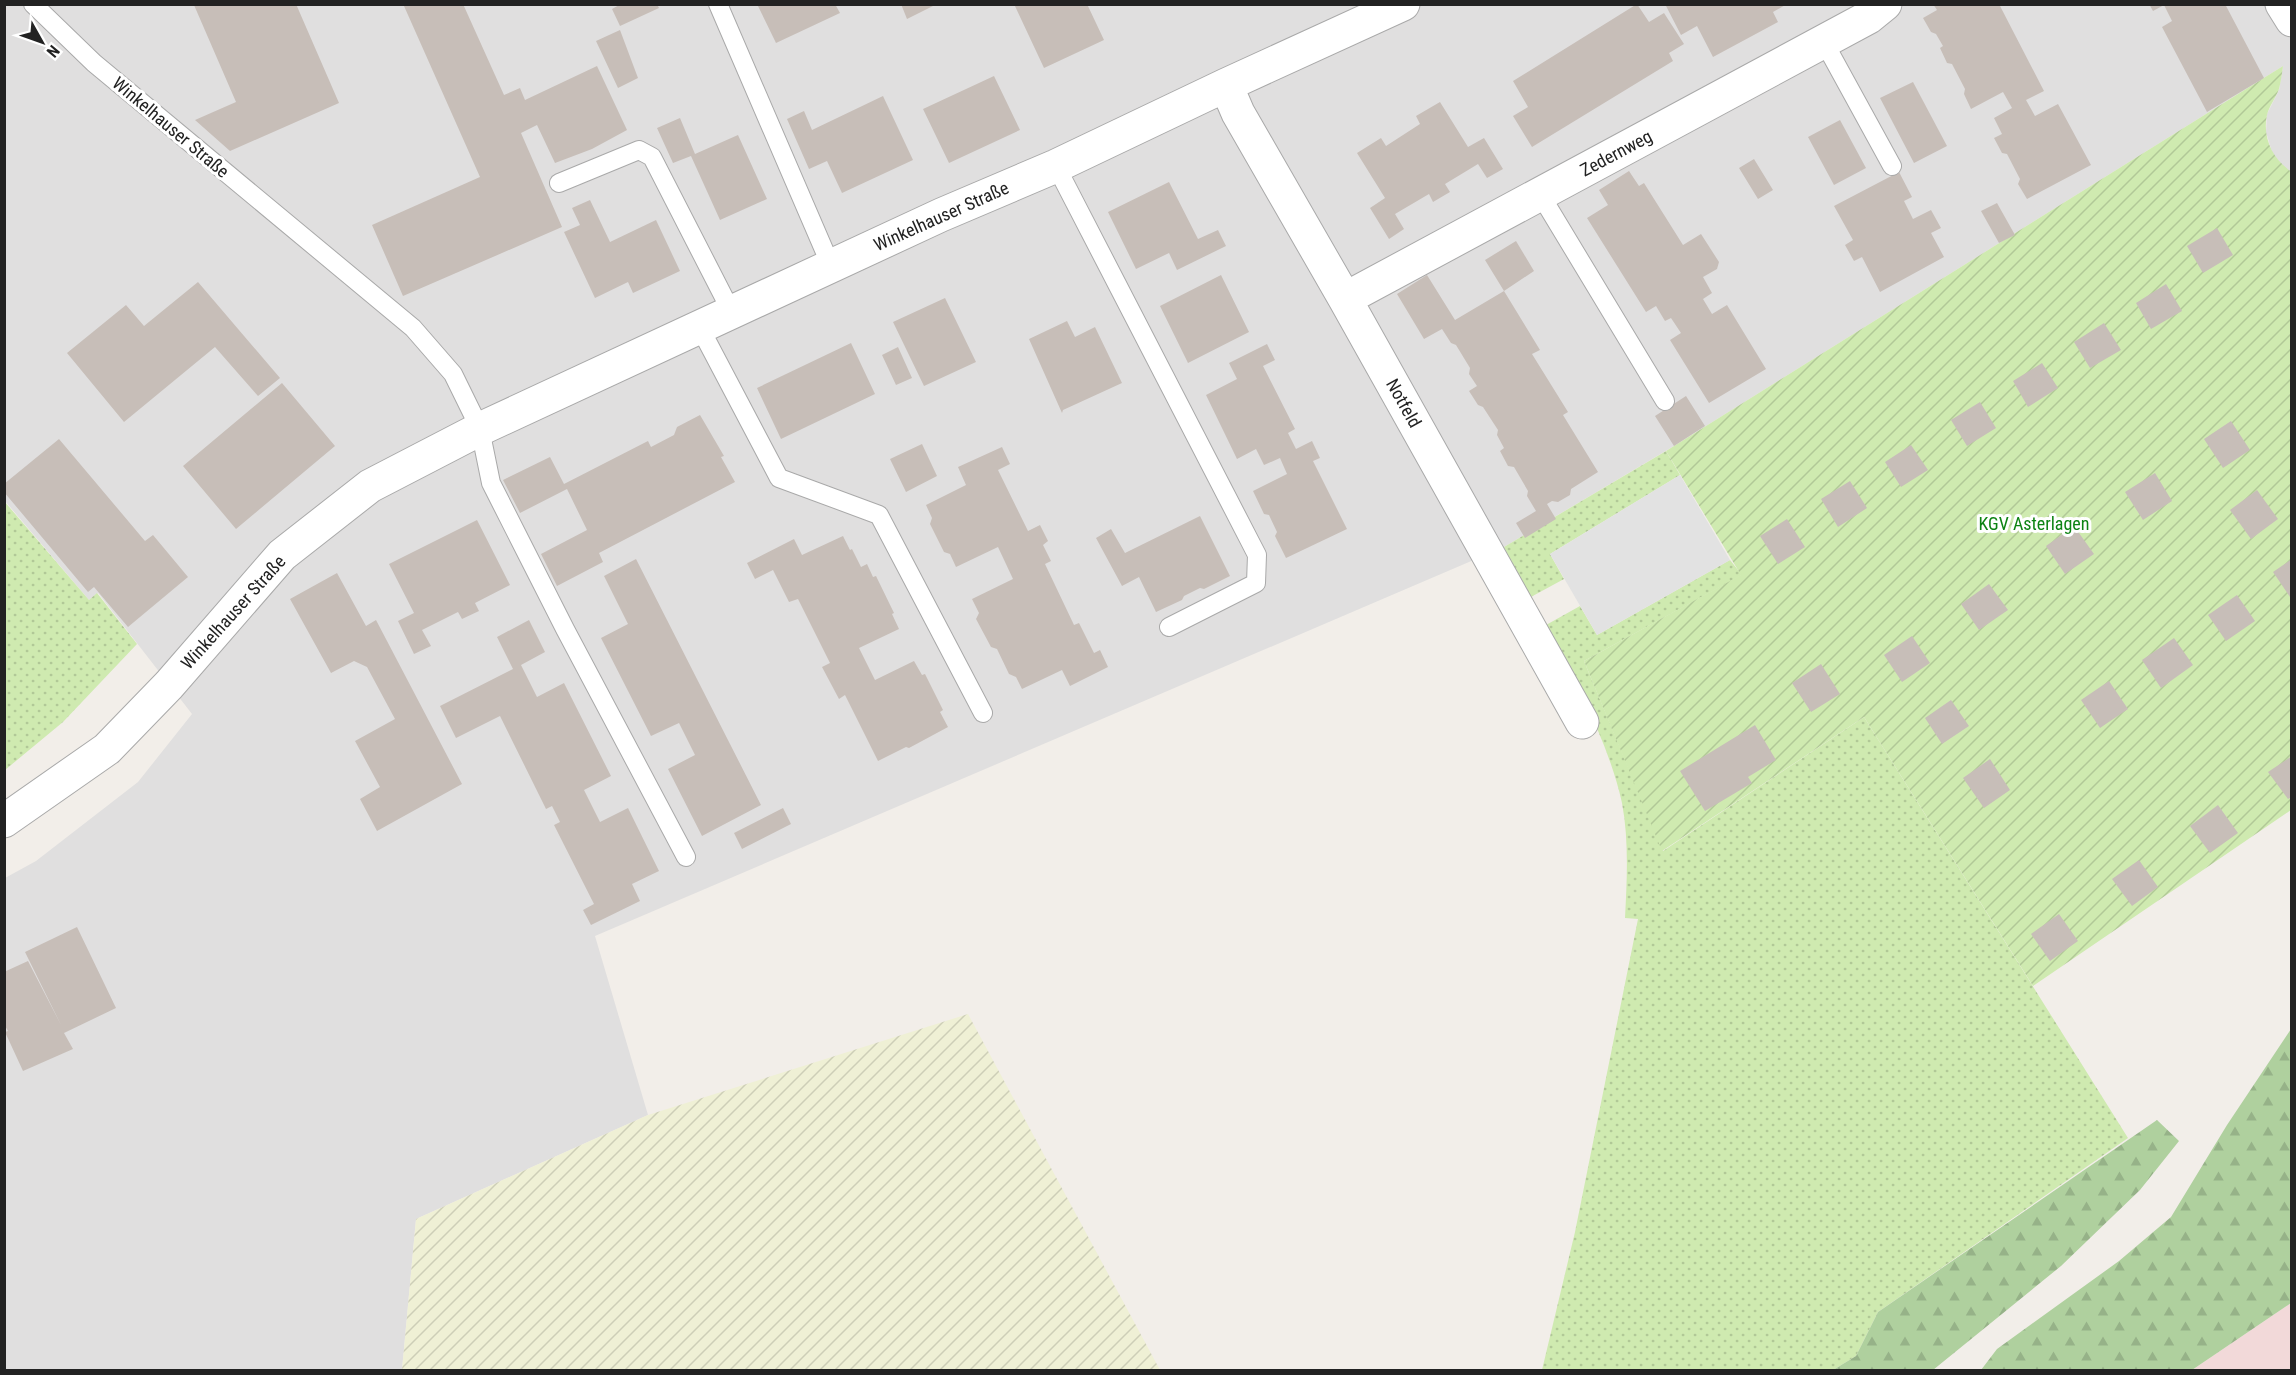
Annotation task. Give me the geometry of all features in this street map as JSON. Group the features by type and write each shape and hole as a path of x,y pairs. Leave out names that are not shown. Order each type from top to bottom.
{"street":[{"name":"Winkelhauser Straße","path":"4,821 107,749 169,685 282,555 370,486 480,429 941,214 1056,166 1403,4"},
{"name":"Zedernweg","path":"1345,299 1824,42 1869,17 1885,4"},
{"path":"2282,4 2292,20"},
{"name":"Notfeld","path":"1226,85 1238,113 1582,722"}],"lane":[{"name":"Winkelhauser Straße","path":"33,4 103,70 413,328 453,374 480,429 491,483 565,629 686,857"},
{"path":"717,4 831,266"},
{"path":"1824,42 1892,166"},
{"path":"558,183 639,150 652,157 732,313"},
{"path":"1056,166 1257,555 1256,583 1169,627"},
{"path":"1540,194 1665,401"},
{"path":"700,328 779,478 879,514 983,713"}],"shaded area":[{"path":"5,5 2291,5 2291,172 2283,167 2272,152 2266,132 2267,114 2279,90 2283,66 1674,446 1504,547 595,936 648,1115 416,1219 402,1370 5,1370 5,878 36,861 138,782 192,714 98,593 89,600 5,501"},
{"path":"1680,475 1730,560 1597,635 1550,554"},
{"path":"2291,1303 2291,1370 2192,1370"}],"green space":[{"name":"KGV Asterlagen","path":"2283,66 2279,89 2268,112 2266,132 2274,155 2292,172 2291,810 2033,986 1864,717 1662,851 1584,661 1741,575 1666,451"},
{"path":"1666,451 1680,475 1550,554 1564,579 1529,598 1504,547"},
{"path":"4,501 89,600 97,593 137,644 63,722 5,770"},
{"path":"1730,560 1742,575 1584,661 1663,851 1864,717 2128,1138 1878,1312 1856,1356 1833,1370 1542,1370 1575,1232 1638,919 1625,918 1627,846 1622,803 1616,780 1590,712 1546,625 1580,606 1597,635"},
{"path":"968,1014 1160,1370 402,1370 416,1219 648,1115"},
{"path":"2291,1029 2291,1303 2192,1370 1981,1370 1997,1349 2119,1261 2171,1217 2227,1125"},
{"path":"2157,1120 2179,1141 2140,1190 2061,1266 1933,1370 1833,1370 1856,1356 1878,1312"}],"building":[{"path":"296,4 339,103 230,151 195,120 236,102 194,5"},
{"path":"408,4 463,4 504,95 520,88 525,100 597,66 627,130 592,149 555,163 537,125 521,133 562,227 403,296 372,225 480,177 404,6"},
{"path":"621,4 657,4 659,8 620,26 612,9"},
{"path":"757,4 835,4 840,13 776,43"},
{"path":"901,4 937,4 907,19"},
{"path":"1014,4 1087,4 1104,40 1044,68"},
{"path":"1637,4 1649,22 1664,13 1684,44 1669,53 1673,61 1532,147 1513,116 1528,107 1513,81"},
{"path":"1665,4 1787,4 1773,12 1778,22 1713,57 1697,26 1681,35"},
{"path":"1933,4 1999,4 2044,91 2026,100 2035,116 2058,104 2091,165 2027,199 2018,184 2020,179 2007,154 2002,153 1994,138 2002,134 1994,118 2012,108 2003,92 1971,109 1964,94 1965,89 1952,64 1947,63 1940,48 1943,46 1923,18 1937,10"},
{"path":"2149,4 2225,4 2264,78 2207,112 2162,27 2172,21 2164,5 2153,11"},
{"path":"620,30 638,78 618,88 596,41"},
{"path":"994,76 1020,130 949,163 923,109"},
{"path":"1913,82 1947,146 1914,163 1880,98"},
{"path":"883,96 913,160 842,193 827,161 809,169 787,119 804,111 812,130"},
{"path":"1440,102 1468,147 1484,138 1503,169 1487,178 1478,164 1445,184 1450,192 1433,202 1429,194 1395,214 1404,229 1389,239 1370,208 1385,198 1357,153 1381,138 1386,146 1420,124 1416,116"},
{"path":"680,118 695,154 738,135 767,199 720,220 691,156 673,163 657,128"},
{"path":"1840,120 1866,168 1834,185 1808,137"},
{"path":"1754,159 1773,190 1758,199 1739,168"},
{"path":"1629,171 1639,186 1644,183 1683,245 1701,234 1719,262 1717,269 1703,277 1712,293 1703,299 1712,314 1727,305 1766,369 1709,403 1670,340 1681,333 1671,318 1665,321 1656,306 1646,312 1587,218 1608,205 1599,190"},
{"path":"1899,172 1912,197 1904,201 1913,219 1931,210 1941,228 1931,233 1944,257 1880,292 1862,257 1854,261 1845,245 1853,240 1834,206"},
{"path":"1169,182 1198,239 1218,230 1226,246 1177,270 1169,253 1136,269 1108,212"},
{"path":"590,200 610,242 656,220 680,271 633,293 628,282 595,298 564,232 580,225 572,208"},
{"path":"1997,203 2015,235 1999,243 1981,211"},
{"path":"2217,228 2233,255 2203,273 2187,246"},
{"path":"1516,241 1534,271 1504,291 1485,260"},
{"path":"1221,275 1249,332 1188,363 1160,306"},
{"path":"1427,275 1455,320 1504,291 1540,350 1532,354 1568,412 1563,415 1598,472 1571,489 1570,495 1558,502 1552,501 1547,504 1556,519 1525,538 1516,523 1536,511 1514,467 1508,466 1500,451 1504,448 1497,435 1498,430 1469,391 1477,386 1469,374 1470,368 1456,345 1451,343 1442,329 1424,339 1397,294"},
{"path":"198,282 280,378 258,396 215,347 124,422 67,353 126,305 144,326"},
{"path":"2166,284 2182,311 2151,329 2136,303"},
{"path":"945,298 976,362 924,386 893,322"},
{"path":"1067,321 1075,337 1095,327 1122,383 1063,410 1062,413 1029,339"},
{"path":"2104,323 2121,350 2090,368 2074,342"},
{"path":"851,343 875,394 781,439 757,388"},
{"path":"1267,344 1275,360 1263,366 1295,429 1288,433 1296,449 1312,441 1320,458 1313,461 1347,529 1286,558 1275,536 1277,532 1269,515 1264,514 1253,491 1287,474 1280,458 1264,465 1256,449 1237,459 1206,395 1237,379 1229,363"},
{"path":"898,347 912,378 896,385 882,355"},
{"path":"2042,363 2058,388 2028,407 2013,381"},
{"path":"282,383 335,446 236,529 183,466"},
{"path":"1686,396 1705,426 1674,446 1655,416"},
{"path":"1980,402 1996,428 1967,446 1951,420"},
{"path":"700,415 724,456 721,457 735,482 599,553 603,562 557,586 541,554 587,530 567,489 520,513 503,480 550,457 564,484 648,441 651,447 674,435 677,427"},
{"path":"2231,421 2250,450 2223,468 2204,439"},
{"path":"59,439 145,541 153,535 188,577 128,627 94,587 88,592 4,492 4,484"},
{"path":"922,444 937,476 906,492 890,459"},
{"path":"1911,445 1928,470 1901,487 1885,462"},
{"path":"1002,447 1010,464 998,470 1028,531 1040,525 1048,541 1043,545 1051,561 1045,564 1074,625 1079,623 1094,653 1100,650 1108,667 1070,686 1062,670 1022,689 1016,677 1009,674 997,649 991,647 976,619 979,613 972,599 1013,579 998,547 956,567 950,554 944,552 930,524 932,518 926,505 966,485 958,467"},
{"path":"2155,473 2172,501 2143,520 2125,492"},
{"path":"1850,481 1867,508 1838,527 1821,499"},
{"path":"2257,490 2278,519 2251,539 2230,510"},
{"path":"1200,516 1230,576 1204,589 1200,588 1184,596 1182,600 1156,612 1139,577 1122,586 1096,538 1111,529 1125,553"},
{"path":"1787,519 1805,547 1778,564 1760,536"},
{"path":"477,520 510,585 475,603 479,611 462,619 458,612 422,630 431,646 414,654 398,621 414,613 389,564"},
{"path":"2074,526 2094,554 2065,574 2046,546"},
{"path":"843,536 861,567 867,564 873,577 876,576 899,629 859,648 875,680 914,661 922,675 925,674 943,710 940,712 948,727 909,748 906,747 878,761 845,695 839,699 822,667 830,663 798,599 789,602 773,570 755,579 747,563 794,539 802,555"},
{"path":"636,559 761,805 702,836 668,769 695,755 679,723 651,736 601,638 628,624 604,576"},
{"path":"2292,559 2292,596 2290,597 2273,572"},
{"path":"337,573 366,626 376,620 462,784 377,831 360,799 380,787 355,741 395,719 367,667 354,661 331,673 290,599"},
{"path":"1989,584 2008,610 1979,630 1961,604"},
{"path":"2237,595 2255,621 2226,641 2208,615"},
{"path":"529,620 545,652 521,665 537,697 564,683 611,776 584,790 600,822 628,808 659,871 632,884 640,901 591,925 583,910 594,904 554,825 560,822 552,806 546,809 500,716 456,738 440,706 513,669 497,637"},
{"path":"1912,636 1930,663 1902,682 1884,655"},
{"path":"2174,638 2193,665 2161,688 2142,660"},
{"path":"1821,664 1840,694 1811,712 1792,683"},
{"path":"2109,681 2128,709 2100,728 2081,700"},
{"path":"1951,700 1969,726 1942,744 1925,718"},
{"path":"1755,725 1776,760 1748,777 1752,783 1705,811 1680,771"},
{"path":"2292,756 2292,797 2288,799 2268,772"},
{"path":"1990,759 2010,790 1984,808 1963,778"},
{"path":"2218,805 2238,833 2210,853 2190,826"},
{"path":"783,808 791,824 742,849 734,833"},
{"path":"2139,860 2158,887 2132,906 2112,879"},
{"path":"2059,914 2078,941 2050,961 2031,934"},
{"path":"77,927 116,1008 64,1033 73,1049 23,1071 5,1032 8,1031 4,1024 4,972 28,961 61,1025 25,952"}]}
